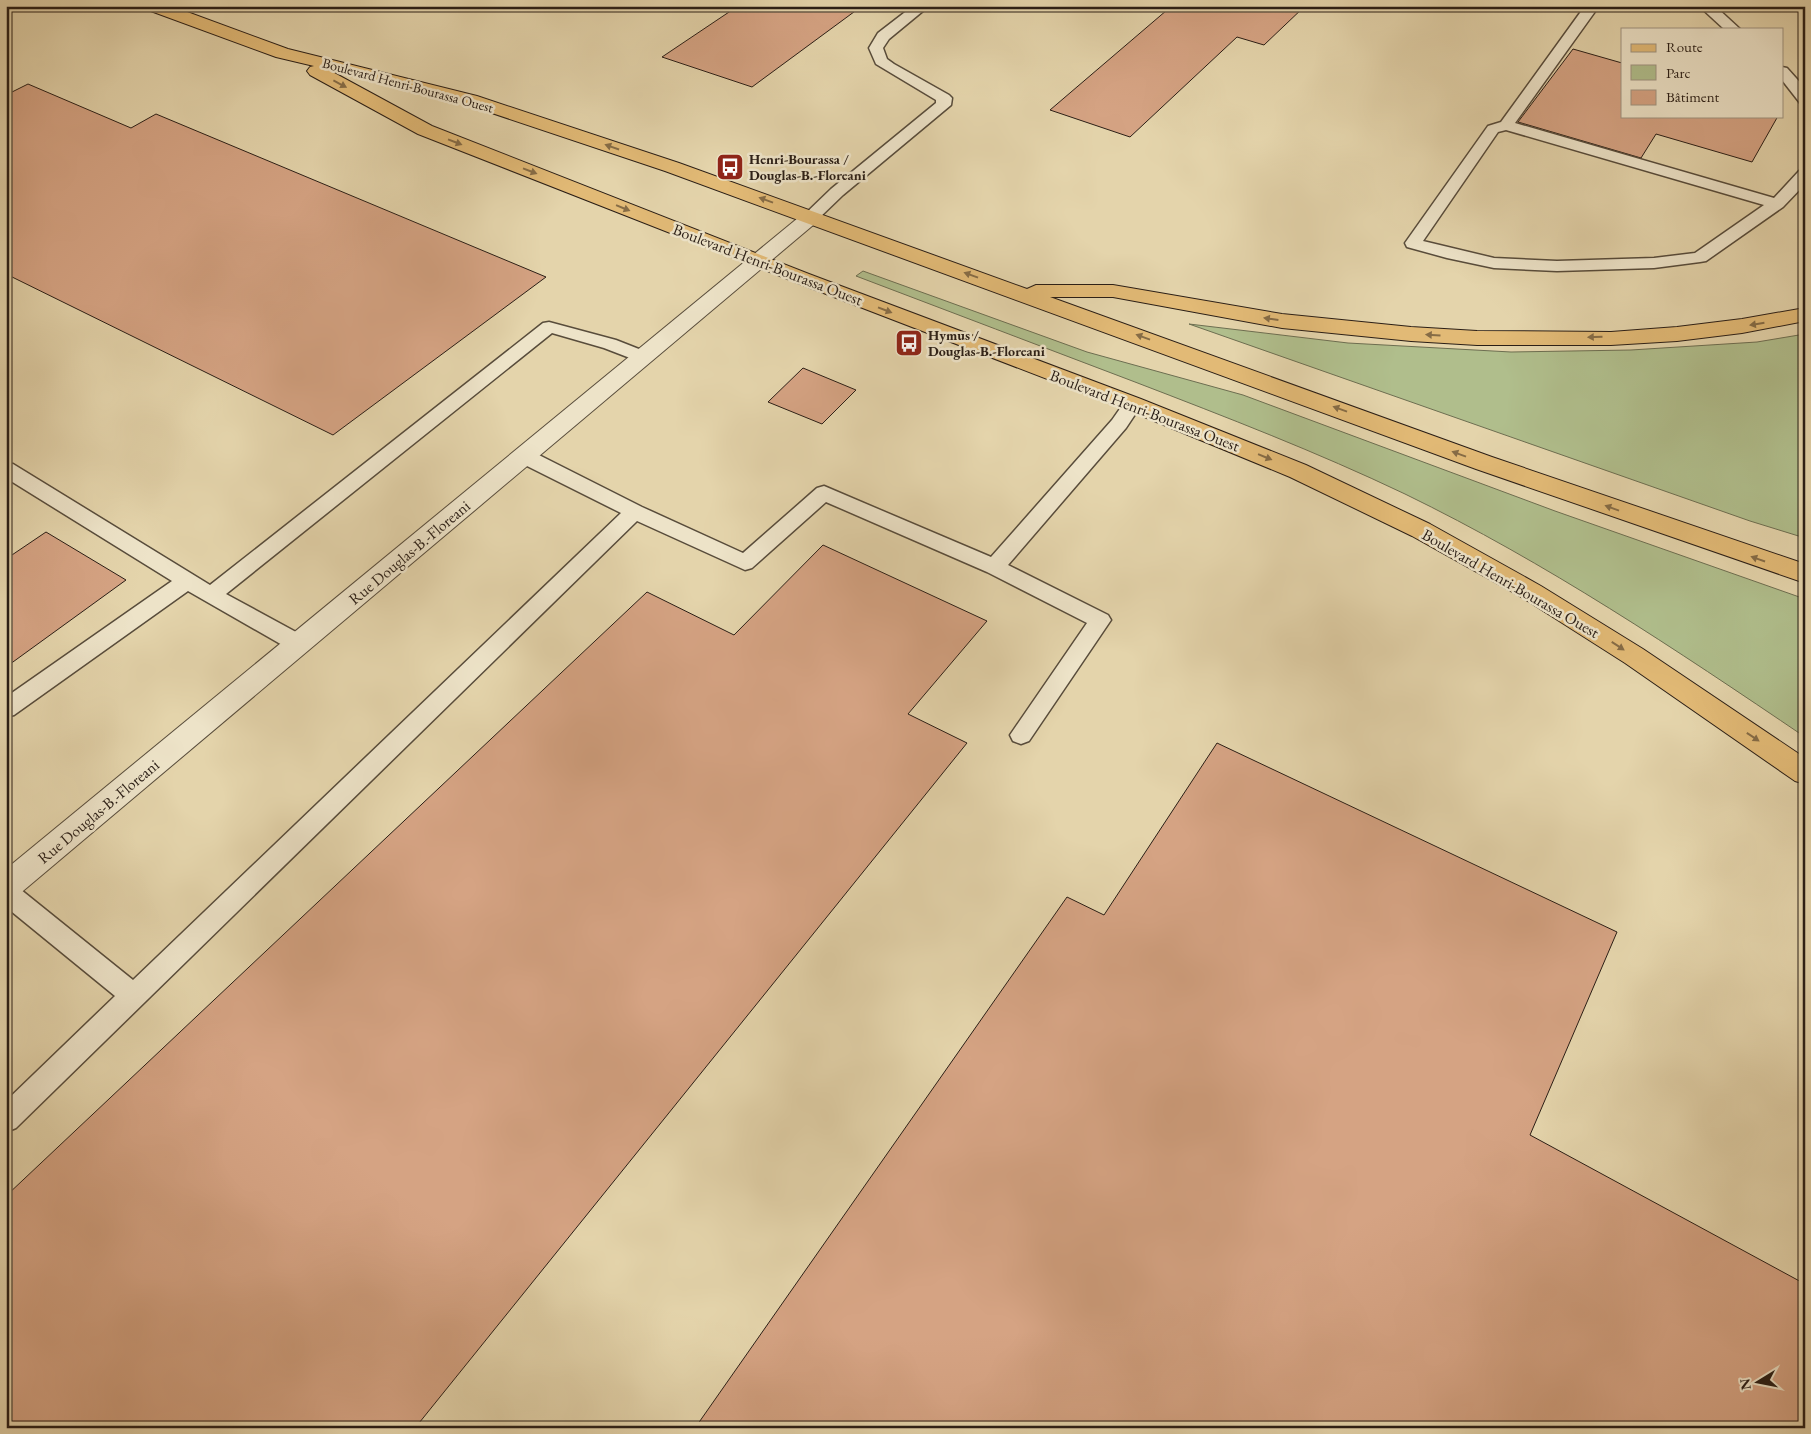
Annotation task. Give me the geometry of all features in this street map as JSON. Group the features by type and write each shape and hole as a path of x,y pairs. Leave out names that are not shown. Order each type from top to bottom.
{"main road":[{"name":"Boulevard Henri-Bourassa Ouest","path":"154,6 282,53 471,100 672,167 1484,462 1805,574"},
{"name":"Boulevard Henri-Bourassa Ouest","path":"282,53 425,130 758,261 1133,404 1298,471 1378,509 1474,559 1559,608 1634,656 1805,773"},
{"path":"1017,291 1114,291 1206,309 1333,327 1426,335 1521,338 1626,336 1692,332 1734,328 1805,314"}],"street":[{"name":"Rue Douglas-B.-Floreani","path":"6,887 811,217"}],"lane":[{"path":"811,217 837,192 943,105 944,98 880,61 876,48 884,36 922,6"},
{"path":"1506,125 1592,6"},
{"path":"1706,6 1732,28"},
{"path":"1784,72 1805,100"},
{"path":"1777,204 1506,125 1492,129 1413,243 1447,254 1494,263 1557,266 1654,263 1700,257 1777,204 1805,174"},
{"path":"211,595 549,327 610,344 642,357"},
{"path":"994,567 1118,424 1133,404"},
{"path":"524,456 635,512 745,563 824,493 994,567 1100,620 1021,735"},
{"path":"6,469 187,581 299,644"},
{"path":"6,1118 635,512"},
{"path":"6,709 187,581"},
{"path":"6,892 134,996"}],"green space":[{"path":"863,271 1087,352 1243,395 1555,511 1805,599 1805,737 1610,608 1509,549 1405,494 1305,449 856,276"},
{"path":"1189,324 1348,343 1511,352 1631,350 1757,342 1805,334 1805,538 1750,521"}],"building":[{"path":"738,6 862,6 752,87 662,57"},
{"path":"1168,6 1305,6 1264,45 1237,37 1130,137 1050,110 1167,10"},
{"path":"1573,49 1621,63 1621,118 1777,118 1752,162 1656,134 1641,158 1518,122"},
{"path":"28,84 131,128 156,114 546,277 333,435 6,274 6,95"},
{"path":"803,368 856,390 822,424 768,402"},
{"path":"46,532 126,580 6,667 6,559"},
{"path":"823,545 987,621 908,714 967,743 415,1428 6,1428 6,1196 647,592 734,635"},
{"path":"1217,743 1617,932 1530,1135 1805,1284 1805,1428 695,1428 1067,897 1104,915"}],"place":[{"name":"Henri-Bourassa / Douglas-B.-Floreani","path":"730,167"},
{"name":"Hymus / Douglas-B.-Floreani","path":"909,343"}]}
